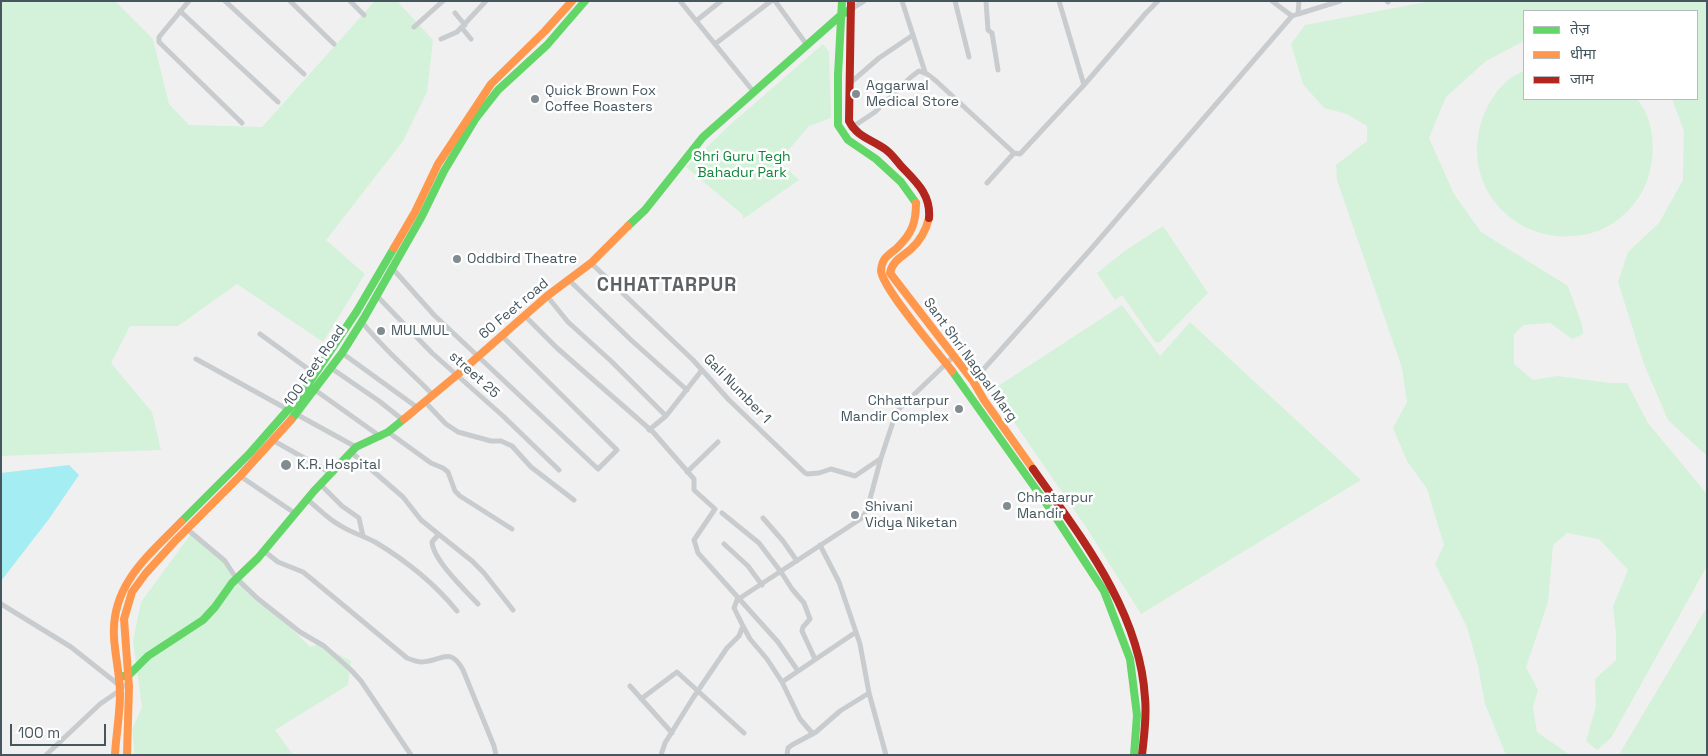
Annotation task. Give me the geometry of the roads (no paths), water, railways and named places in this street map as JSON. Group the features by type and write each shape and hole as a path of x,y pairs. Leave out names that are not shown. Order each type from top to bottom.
{"street":[{"path":"189,1 160,37 159,42 242,123"},
{"path":"226,1 304,74"},
{"path":"290,1 334,44"},
{"path":"350,1 364,14"},
{"path":"414,27 443,1"},
{"path":"440,40 457,32 486,1"},
{"name":"100 Feet Road","path":"127,755 128,676 124,625 126,608 132,592 146,573 187,529 274,441 315,390 362,322 393,269 433,184 438,164 491,84 545,31 572,1"},
{"name":"100 Feet Road","path":"116,755 119,676 114,617 117,603 126,584 140,564 250,453 288,409 315,374 357,311 433,184 476,118 492,97 547,45 585,1"},
{"path":"680,1 753,91"},
{"path":"696,22 721,1"},
{"path":"715,44 773,1 806,45"},
{"name":"Sant Shri Nagpal Marg","path":"842,1 838,125 848,140 887,168 901,182 916,203 916,220 912,229 899,246 884,260 881,270 883,277 902,307 946,364 1053,514 1104,591 1130,659 1137,715 1134,755"},
{"path":"864,1 851,5 849,85 849,121 851,128 875,112 916,72 925,72"},
{"path":"902,1 925,72 1014,153 1018,154 1023,152 1158,1"},
{"path":"955,1 969,56"},
{"path":"986,1 988,30 992,33 998,70"},
{"path":"1059,1 1084,85"},
{"path":"1272,1 1292,16"},
{"path":"1298,14 1299,1"},
{"path":"972,381 1091,249 1292,16 1340,1"},
{"name":"60 Feet road","path":"128,676 148,656 203,620 320,484 353,450 388,432 457,375 546,296 591,263 645,210 703,137 851,5"},
{"path":"180,11 278,102"},
{"path":"454,13 471,39"},
{"path":"849,85 879,58 912,35"},
{"name":"Sant Shri Nagpal Marg","path":"851,128 857,135 888,151 916,180 928,198 931,208 923,235 912,248 892,264 890,273 972,381 1081,535 1112,587 1138,653 1144,680 1146,716 1142,755"},
{"path":"987,183 1014,153"},
{"name":"Gali Number 1","path":"591,263 702,370 729,400 807,474 831,469 854,476 881,458"},
{"path":"393,269 434,315 598,469 617,450 501,335"},
{"path":"569,280 631,340 688,390"},
{"name":"street 25","path":"377,296 432,353 559,470"},
{"path":"546,296 568,322 612,361 666,416"},
{"path":"524,315 557,348 649,430 694,479 694,490 715,509 694,540 698,553 778,642 798,671"},
{"path":"362,322 382,346 432,395"},
{"path":"260,334 315,374"},
{"path":"342,353 418,408"},
{"path":"812,734 800,719 782,682 767,658 750,639 734,608 735,603 859,521 865,514 892,423 899,410 953,357"},
{"path":"196,359 297,414 353,450 410,504 421,520 478,567 513,610"},
{"path":"331,368 403,420"},
{"path":"649,430 666,416 702,370"},
{"path":"315,390 381,437"},
{"path":"424,402 446,424 458,432 484,439 501,441 512,446 527,463 574,500"},
{"path":"388,432 431,463 448,472 454,488 460,496 512,528"},
{"path":"274,441 331,473"},
{"path":"687,472 718,442"},
{"path":"240,476 296,514"},
{"path":"320,484 342,506 359,518 363,536"},
{"path":"308,500 341,527 378,544 422,576 444,595 457,611"},
{"path":"1053,514 1061,508"},
{"path":"722,513 759,543 790,587 799,596 807,609 810,620 802,631 815,659"},
{"path":"764,518 797,561"},
{"path":"187,529 225,561 288,624 324,646 351,670 361,681 411,755"},
{"path":"438,534 432,542 435,553 478,604"},
{"path":"724,544 748,566 762,585"},
{"path":"820,545 839,582 862,651 869,693 886,755"},
{"path":"264,551 278,562 303,572 407,658 420,662 448,656 454,658 463,670 496,755"},
{"path":"1,604 71,647 119,688"},
{"path":"661,755 665,743 697,692 727,648 739,636 743,626"},
{"path":"782,682 856,632"},
{"path":"641,699 677,672 744,734"},
{"path":"119,676 128,676"},
{"path":"630,686 672,733"},
{"path":"46,755 119,688 128,687"},
{"path":"787,755 788,748 812,734 840,711 869,693"}],"water":[{"path":"69,465 79,475 49,519 1,581 1,473"}],"place":[{"name":"Aggarwal Medical Store","path":"856,94"},
{"name":"Quick Brown Fox Coffee Roasters","path":"535,99"},
{"name":"Oddbird Theatre","path":"457,259"},
{"name":"MULMUL","path":"381,331"},
{"name":"Chhattarpur Mandir Complex","path":"959,409"},
{"name":"K.R. Hospital","path":"286,465"},
{"name":"Chhatarpur Mandir","path":"1007,506"},
{"name":"Shivani Vidya Niketan","path":"855,515"}],"district":[{"name":"CHHATTARPUR","path":"667,286"}],"park label":[{"name":"Shri Guru Tegh Bahadur Park","path":"742,166"}]}
